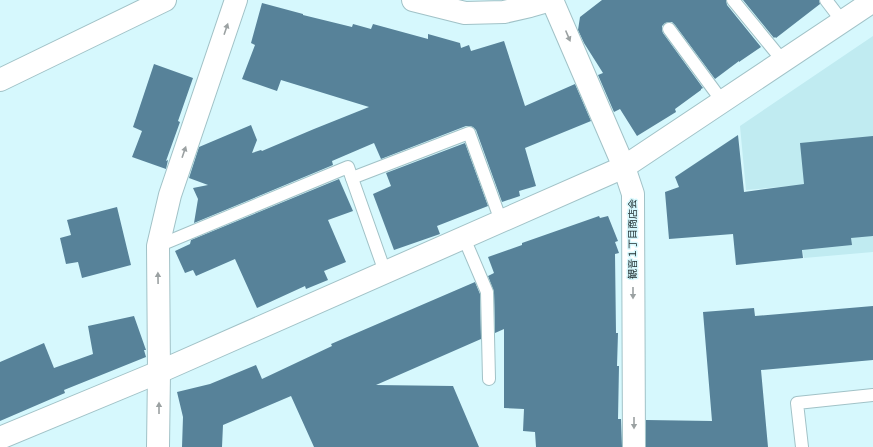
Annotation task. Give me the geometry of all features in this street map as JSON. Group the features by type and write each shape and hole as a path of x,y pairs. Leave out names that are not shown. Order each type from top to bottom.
{"street":[{"path":"0,80 165,0"},
{"path":"158,447 158,246 170,196 236,0"},
{"path":"413,0 465,13 484,6 504,12 552,0"},
{"name":"観音１丁目商店会","path":"552,0 624,167 633,194 634,447"},
{"path":"0,438 159,372 624,167 873,1"}],"lane":[{"path":"733,0 783,61"},
{"path":"826,0 842,21"},
{"path":"669,29 722,101"},
{"path":"352,178 469,133 501,221"},
{"path":"158,246 348,167 385,272"},
{"path":"464,238 487,292 490,378"},
{"path":"802,447 797,403 873,395"}],"shaded area":[{"path":"873,36 873,252 804,258 791,186 746,190 740,126"}],"building":[{"path":"602,0 726,0 727,5 761,47 715,79 675,25 672,22 665,23 662,26 663,33 703,88 675,109 676,112 637,136 620,109 614,112 598,75 603,73 584,43 578,30 580,17"},
{"path":"743,0 819,0 820,4 774,38"},
{"path":"262,3 352,27 353,24 371,29 373,24 428,39 428,34 460,43 461,48 469,45 471,51 504,41 525,106 575,84 591,121 525,148 536,186 519,191 520,196 502,202 476,130 473,127 466,126 381,159 374,143 332,161 333,165 194,223 198,199 193,188 208,185 189,178 199,147 251,125 257,140 252,153 262,151 369,107 281,80 277,91 242,79 255,45 251,43"},
{"path":"154,64 193,78 178,121 180,122 166,161 168,160 166,169 132,157 142,131 133,127"},
{"path":"738,135 744,192 804,184 800,143 873,136 873,236 851,238 852,245 802,250 803,258 736,265 733,234 669,239 665,192 679,187 675,177"},
{"path":"465,143 488,206 437,226 440,234 394,250 373,194 391,186 386,173"},
{"path":"339,179 353,211 328,220 346,262 324,271 328,280 306,289 305,286 257,308 235,259 196,276 193,270 185,273 175,251 190,244 191,240"},
{"path":"117,207 131,265 82,278 78,262 66,264 60,238 71,235 67,220"},
{"path":"599,216 600,218 608,216 618,241 615,242 619,253 615,254 616,333 618,333 617,366 619,366 618,419 621,419 622,447 536,447 535,432 523,431 524,409 504,408 504,329 495,333 494,292 488,276 494,273 488,257 522,245 522,243"},
{"path":"475,282 480,294 481,339 376,385 453,386 479,447 314,447 291,396 223,425 222,447 182,447 183,417 177,392 210,384 256,365 262,379 332,346 331,344"},
{"path":"873,306 873,360 761,370 768,447 646,447 646,420 712,421 703,312 754,308 755,316"},
{"path":"134,316 146,350 144,350 146,357 64,390 65,393 0,421 0,362 44,343 54,368 93,354 88,326"}]}
